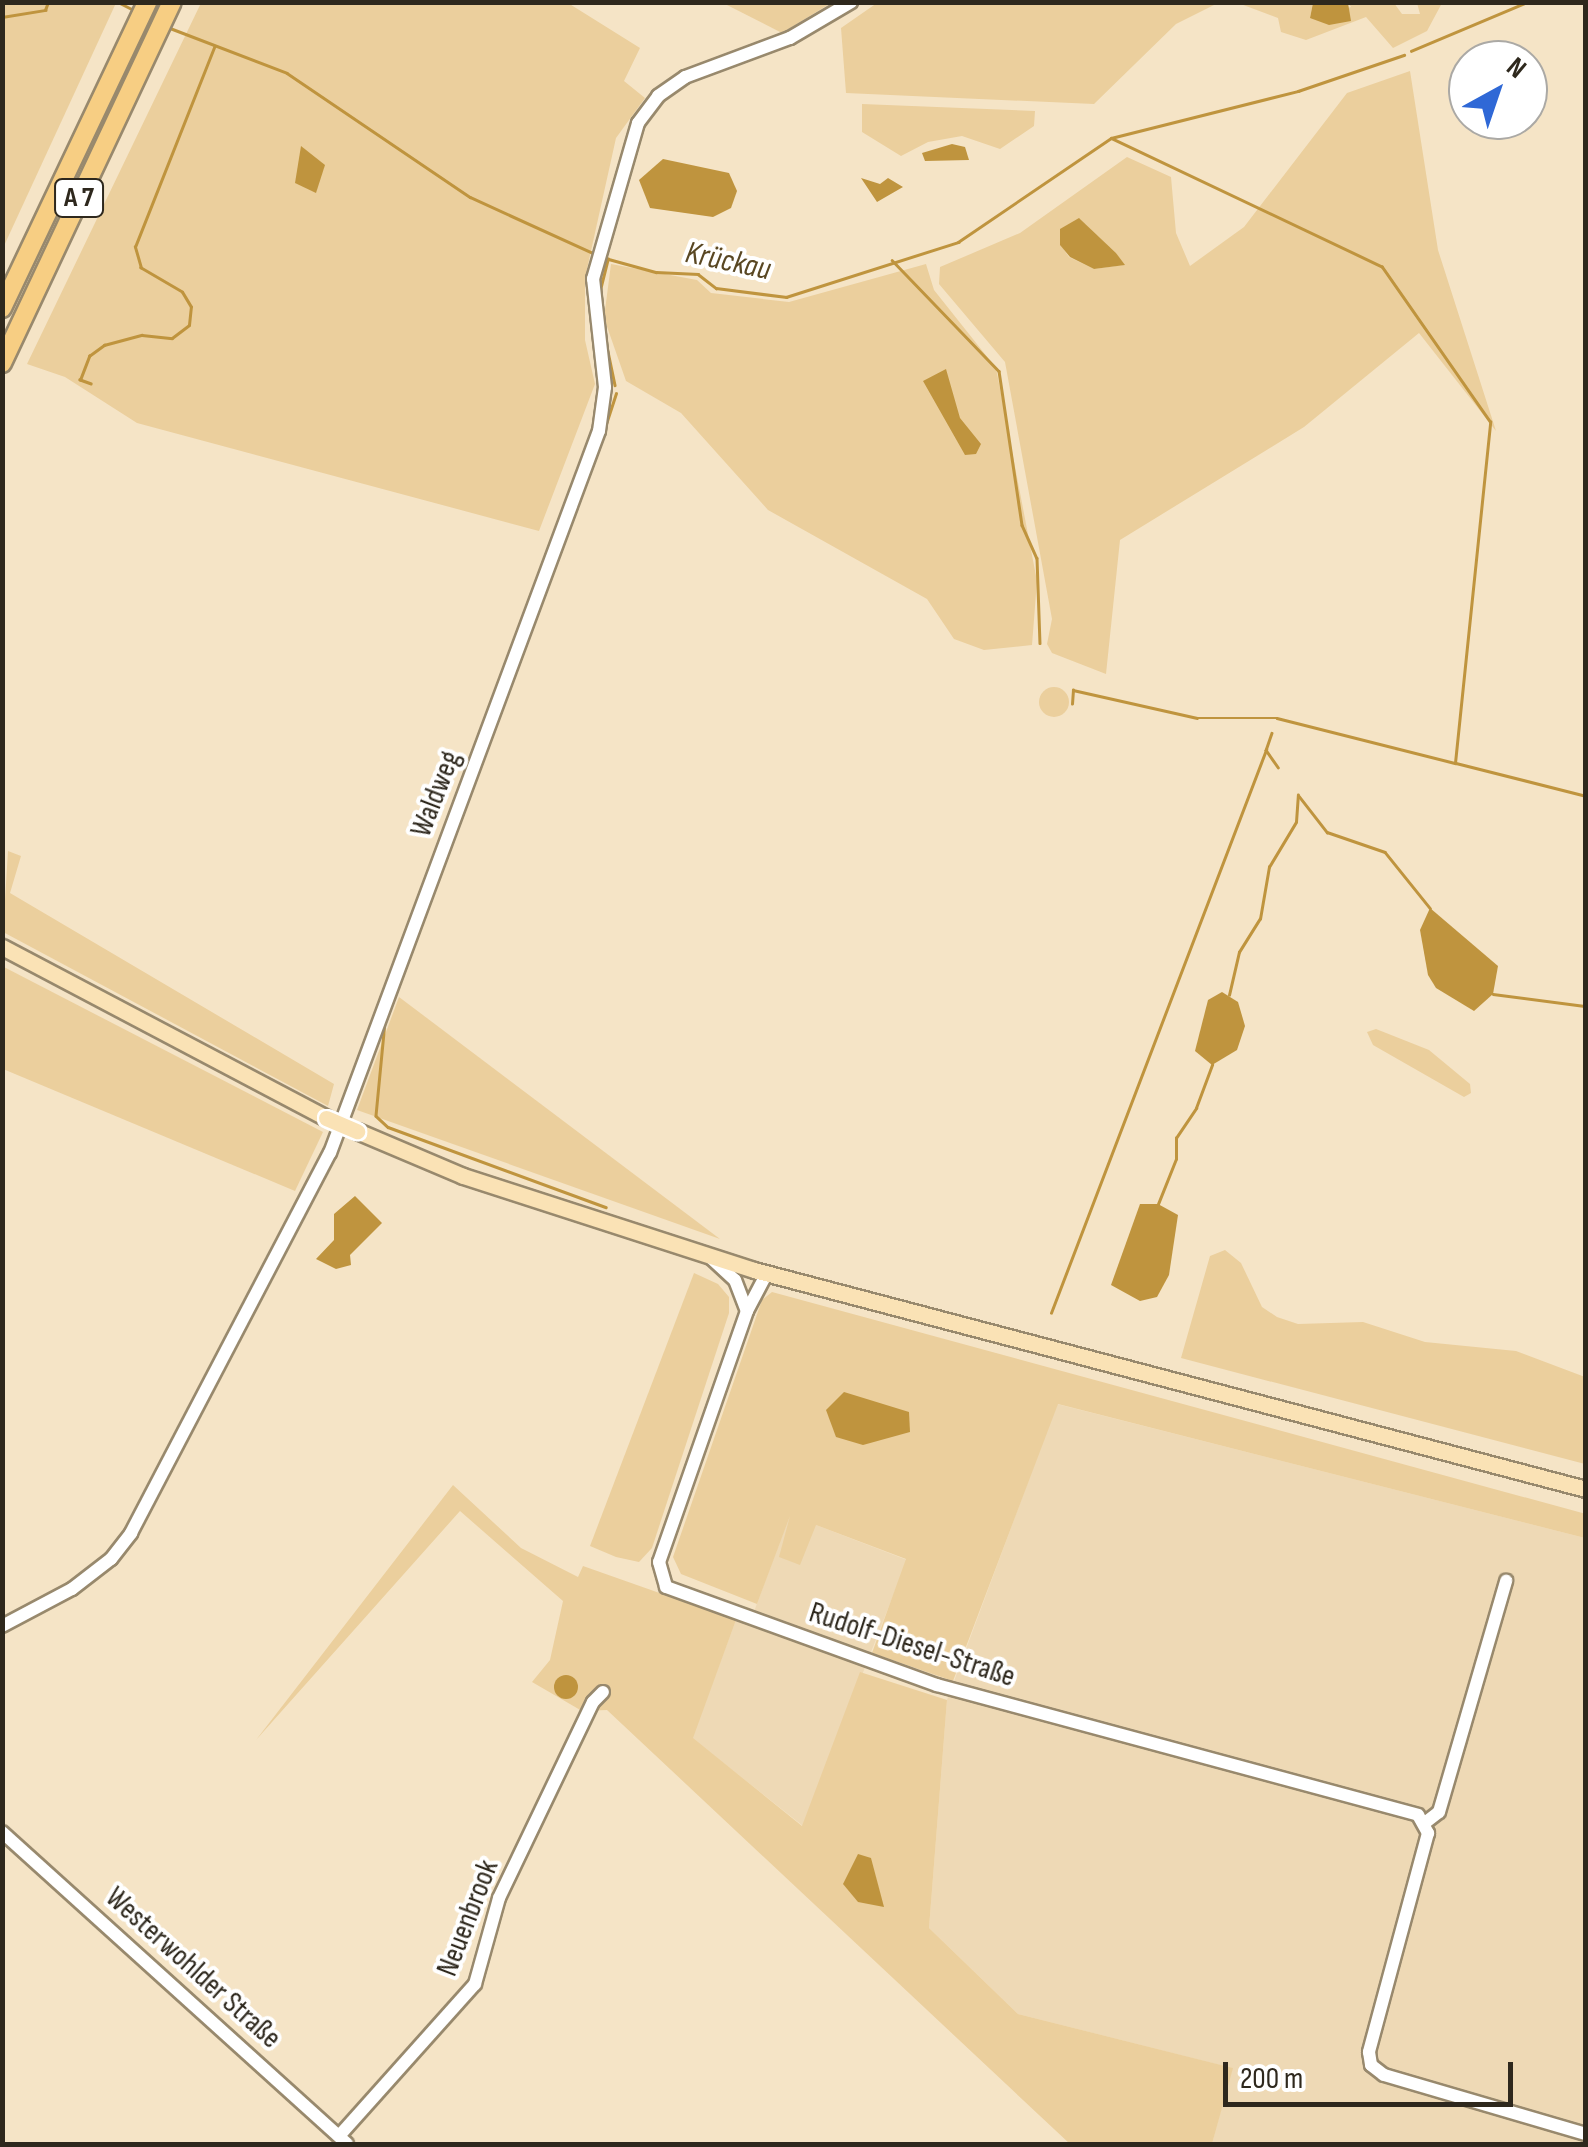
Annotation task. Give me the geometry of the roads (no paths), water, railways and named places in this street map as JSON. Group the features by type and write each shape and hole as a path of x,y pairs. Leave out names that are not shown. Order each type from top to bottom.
{"highway":[{"name":"A 7","path":"2,308 147,2"},
{"name":"A 7","path":"2,363 170,7"}],"main road":[{"path":"2,948 326,1118 463,1176 761,1271 1586,1489"}],"street":[{"name":"Waldweg","path":"2,1626 72,1589 111,1559 131,1533 330,1153 598,432 605,407 592,301 596,270 638,123 658,96 685,78 790,38 851,2"},
{"path":"708,1256 735,1280 746,1311"},
{"name":"Rudolf-Diesel-Straße","path":"761,1271 659,1562 666,1586 936,1685 1408,1812 1426,1822"},
{"path":"1506,1581 1439,1812 1426,1822 1369,2052 1371,2066 1384,2076 1586,2134"},
{"name":"Neuenbrook","path":"343,2140 475,1984 500,1898 593,1702 604,1692"},
{"name":"Westerwohlder Straße","path":"2,1832 343,2140"}],"waterway":[{"name":"Krückau","path":"2,17 45,10 48,2"},
{"name":"Krückau","path":"118,2 136,11"},
{"name":"Krückau","path":"1411,51 1527,2"},
{"name":"Krückau","path":"170,28 287,73 470,197 593,253"},
{"path":"91,384 80,380 89,356 104,345 142,335 172,338 189,325 191,307 182,292 141,268 135,247 214,47"},
{"name":"Krückau","path":"605,258 656,272 698,274 716,288 786,297 958,242 1111,138 1298,91 1404,55"},
{"path":"1072,704 1073,690 1197,718 1277,718 1455,763 1490,422 1382,267 1112,139"},
{"path":"600,290 608,259"},
{"path":"892,260 999,371 1022,525 1037,558 1040,643"},
{"path":"606,342 615,385"},
{"path":"606,424 616,394"},
{"path":"1272,733 1266,750 1278,767"},
{"path":"1051,1313 1266,750"},
{"path":"1456,763 1586,796"},
{"path":"1229,995 1239,952 1260,919 1269,867 1296,822 1298,795"},
{"path":"1299,796 1327,832 1385,852 1430,908"},
{"path":"1493,994 1586,1006"},
{"path":"385,1022 376,1116 388,1127 606,1207"},
{"path":"1158,1204 1176,1159 1176,1138 1196,1108 1212,1065"}]}
